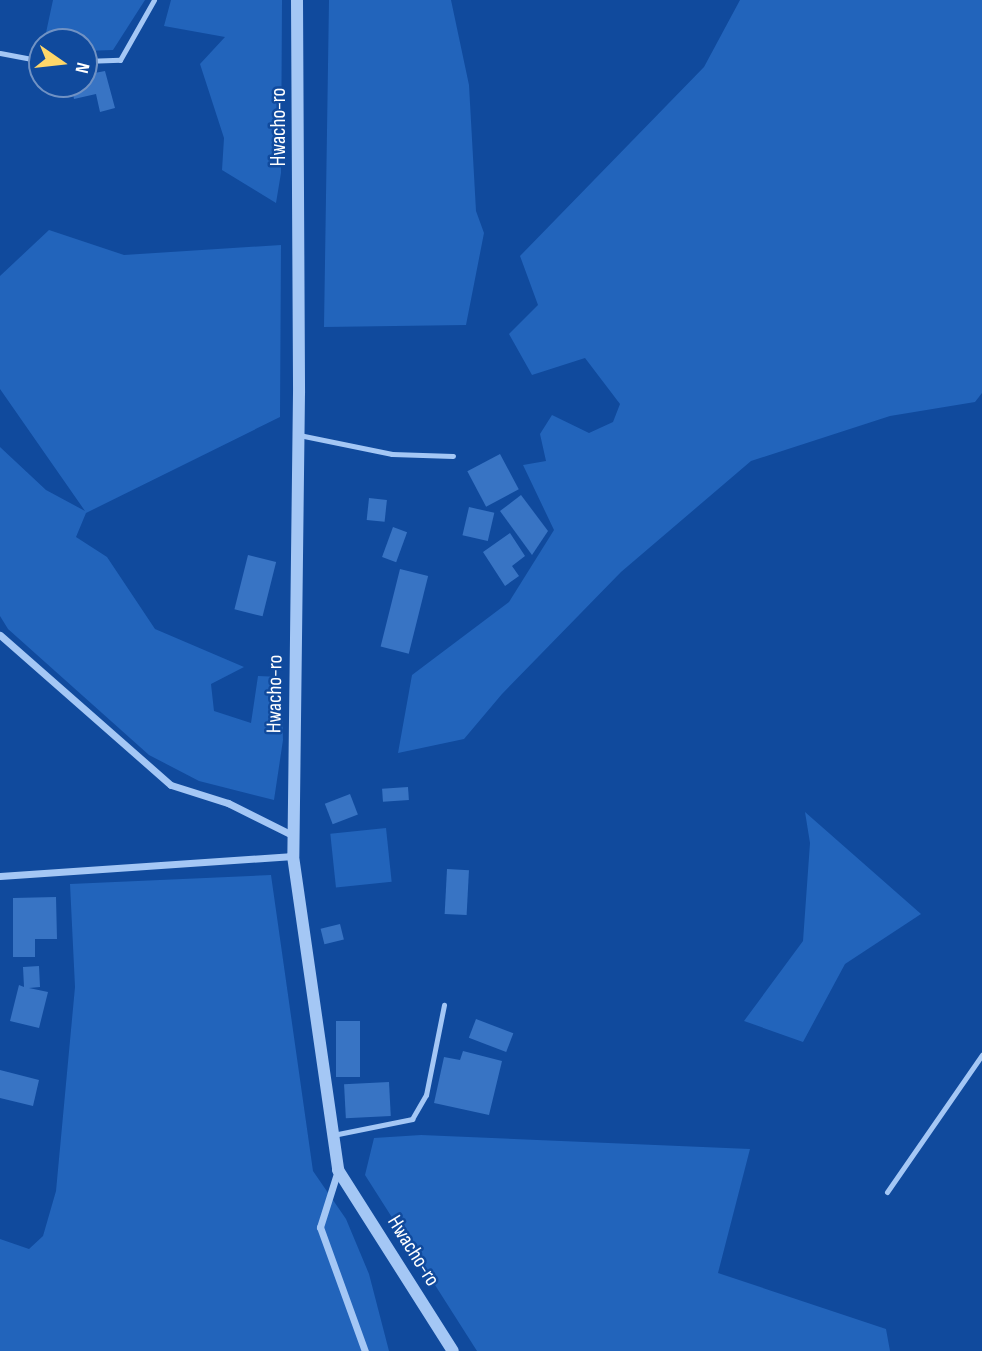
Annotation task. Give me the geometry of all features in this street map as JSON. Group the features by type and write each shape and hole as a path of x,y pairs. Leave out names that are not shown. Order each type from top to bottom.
{"street":[{"name":"Hwacho-ro","path":"297,0 299,435 293,856 338,1170 453,1351"},
{"path":"0,635 172,785 228,803 292,835"},
{"path":"0,876 293,856"},
{"path":"338,1170 320,1227 365,1351"}],"lane":[{"path":"98,61 120,60 154,0"},
{"path":"0,53 28,58"},
{"path":"299,435 392,454 453,456"},
{"path":"333,1135 412,1119 426,1096 444,1005"},
{"path":"887,1192 982,1055"}],"shaded area":[{"path":"53,0 145,0 113,50 98,51 98,28 47,28"},
{"path":"171,0 282,0 281,173 276,203 222,170 224,138 200,64 225,37 164,26"},
{"path":"329,0 451,0 469,85 476,211 484,233 466,325 324,327"},
{"path":"740,0 982,0 982,393 975,402 890,416 751,461 621,572 502,694 464,739 398,753 412,675 509,602 554,530 523,465 546,461 540,434 552,415 589,433 613,422 620,404 585,358 532,375 509,334 538,305 520,256 704,67"},
{"path":"49,230 124,255 281,245 280,417 86,513 76,537 107,557 155,629 244,667 211,684 214,711 251,723 258,676 281,677 283,740 274,800 199,781 149,755 8,629 0,616 0,447 46,490 85,511 0,389 0,276"},
{"path":"805,812 921,914 845,964 803,1042 744,1021 803,941 810,843"},
{"path":"386,828 392,882 336,888 330,834"},
{"path":"271,875 313,1171 346,1219 369,1274 389,1351 0,1351 0,1239 29,1249 43,1236 56,1191 75,987 70,884"},
{"path":"421,1135 750,1149 718,1273 886,1329 890,1351 477,1351 365,1175 374,1138"}],"building":[{"path":"105,71 115,108 100,112 97,98 98,72"},
{"path":"500,454 519,489 486,507 467,471"},
{"path":"521,495 548,531 532,555 500,511"},
{"path":"369,498 387,500 385,522 367,520"},
{"path":"469,507 494,513 488,541 462,535"},
{"path":"393,527 407,532 396,562 382,557"},
{"path":"510,533 525,556 512,566 519,576 505,586 483,552"},
{"path":"248,555 276,562 263,616 234,609"},
{"path":"400,569 428,576 409,654 381,647"},
{"path":"408,787 409,800 383,802 382,789"},
{"path":"350,794 358,815 333,824 325,804"},
{"path":"447,869 469,870 467,915 445,914"},
{"path":"56,897 57,939 35,939 35,957 13,957 13,898"},
{"path":"340,924 344,940 324,944 321,929"},
{"path":"39,966 40,987 29,988 48,992 39,1028 10,1021 19,985 24,987 23,967"},
{"path":"476,1019 513,1033 506,1052 469,1038"},
{"path":"336,1021 360,1021 360,1077 336,1077"},
{"path":"463,1051 502,1061 489,1115 434,1103 444,1057 460,1060"},
{"path":"0,1070 39,1080 33,1106 0,1098"},
{"path":"389,1082 391,1116 346,1118 344,1084"}]}
